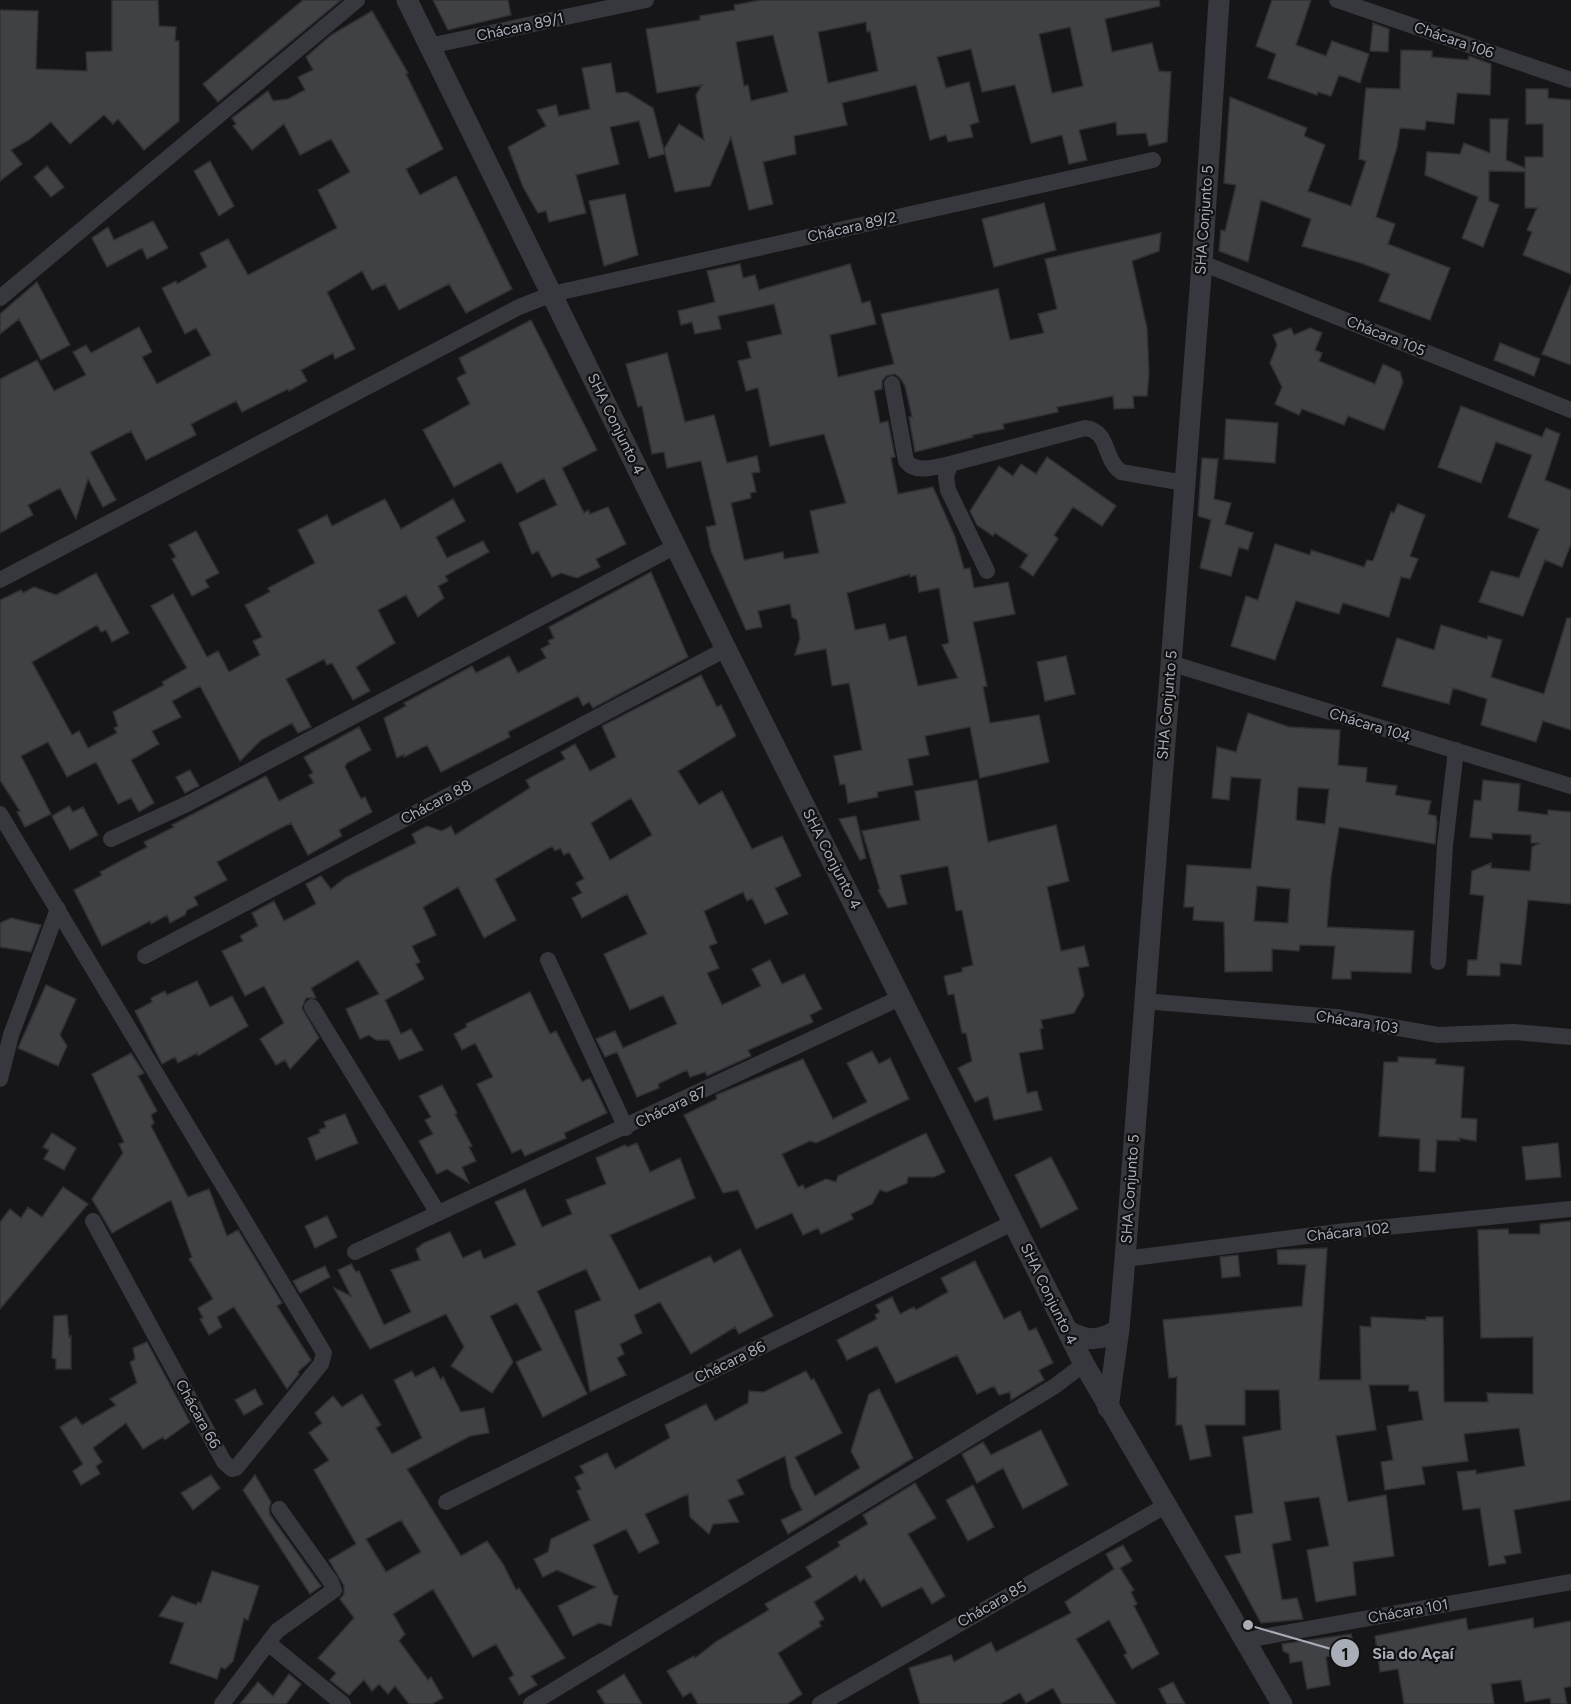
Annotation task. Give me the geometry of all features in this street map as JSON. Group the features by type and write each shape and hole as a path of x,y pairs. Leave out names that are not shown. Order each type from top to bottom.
{"street":[{"path":"0,298 357,0"},
{"name":"SHA Conjunto 4","path":"407,0 726,649 1084,1364 1282,1704"},
{"name":"Chácara 89/1","path":"429,46 646,0"},
{"name":"SHA Conjunto 5","path":"1108,1408 1119,1329 1125,1259 1143,1001 1202,263 1219,0"},
{"name":"Chácara 106","path":"1337,0 1571,80"},
{"name":"Chácara 89/2","path":"0,580 519,307 552,294 1153,160"},
{"name":"Chácara 105","path":"1202,263 1571,410"},
{"path":"892,384 906,461 911,467 919,469 950,464 1085,428 1095,429 1101,434 1114,466 1121,472 1184,483"},
{"path":"950,464 946,477 948,490 987,571"},
{"path":"111,839 189,803 676,546"},
{"name":"Chácara 88","path":"146,956 726,649"},
{"name":"Chácara 104","path":"1170,663 1571,786"},
{"path":"1438,962 1445,845 1456,750"},
{"path":"0,814 58,909 11,1035 0,1079"},
{"name":"Chácara 66","path":"58,909 324,1357 321,1364 239,1466 232,1469 225,1462 93,1221"},
{"path":"548,960 626,1128"},
{"name":"Chácara 87","path":"355,1252 626,1128 902,997"},
{"name":"Chácara 103","path":"1143,1001 1336,1017 1438,1035 1514,1032 1571,1037"},
{"path":"312,1007 438,1213"},
{"name":"Chácara 102","path":"1125,1259 1346,1231 1571,1209"},
{"name":"Chácara 86","path":"446,1502 1014,1222"},
{"path":"1068,1331 1083,1339 1096,1340 1119,1329"},
{"path":"531,1704 1054,1386 1084,1364"},
{"name":"Chácara 85","path":"820,1704 1165,1506"},
{"path":"222,1704 277,1631 332,1594 334,1590 332,1582 279,1509"},
{"name":"Chácara 101","path":"1246,1640 1571,1582"},
{"path":"268,1643 343,1704"}],"building":[{"path":"112,0 158,0 159,26 176,27 175,41 179,41 179,121 144,150 118,119 113,124 104,115 70,144 51,122 29,140 11,150 22,164 0,181 0,10 38,11 36,69 87,71 86,52 112,51"},
{"path":"303,0 341,0 218,102 203,84"},
{"path":"433,0 508,0 511,15 448,30"},
{"path":"761,0 1159,0 1160,6 1105,19 1112,52 1152,43 1159,71 1171,72 1167,142 1149,146 1146,133 1117,135 1116,122 1079,130 1087,160 1069,164 1062,135 1031,143 1015,85 982,92 971,49 937,57 946,88 969,82 979,122 970,125 973,137 948,142 946,135 930,140 916,85 842,103 847,125 794,136 796,154 763,162 773,204 749,210 731,137 710,186 675,192 664,149 679,124 704,140 696,95 702,85 657,93 646,29 700,20 700,16 735,10 734,5","holes":["866,22 878,71 828,83 818,32","1070,27 1083,86 1052,93 1039,34","773,35 788,92 751,101 748,85 744,86 736,42"]},
{"path":"1272,0 1311,0 1296,45 1326,56 1332,41 1369,54 1360,83 1339,75 1331,96 1318,92 1317,95 1268,78 1276,54 1256,46"},
{"path":"372,11 408,73 406,74 443,149 406,169 420,195 456,176 512,289 466,313 449,284 399,310 385,284 372,290 362,271 327,292 355,349 335,359 333,353 301,370 307,381 289,391 288,389 242,412 236,401 191,424 196,435 146,460 131,431 90,452 116,500 103,507 88,479 76,519 60,488 28,505 33,515 0,533 0,379 37,360 54,391 86,375 73,352 86,345 91,353 139,327 152,352 142,357 157,384 211,355 196,328 185,334 162,288 176,281 177,284 207,267 200,253 228,239 248,275 337,228 318,190 350,172 331,139 300,155 284,124 252,150 233,126 236,124 232,118 268,91 273,101 288,99 305,90 298,77 313,70 306,57 331,35"},
{"path":"1373,23 1389,29 1388,52 1370,51"},
{"path":"1401,50 1432,51 1432,57 1468,60 1469,56 1491,64 1490,95 1457,93 1454,124 1426,121 1425,130 1400,128 1397,147 1376,217 1395,224 1388,244 1450,268 1430,320 1379,301 1390,274 1302,246 1311,219 1261,200 1248,262 1219,251 1221,230 1225,231 1236,185 1224,183 1230,97 1307,128 1304,136 1325,145 1308,191 1351,206 1366,161 1359,159 1366,88 1400,89"},
{"path":"611,63 616,93 627,92 653,108 665,154 649,158 639,121 610,127 619,164 576,175 586,213 549,222 546,211 538,213 523,187 508,147 546,126 537,110 556,105 559,116 590,109 582,68"},
{"path":"1526,89 1548,89 1548,98 1571,100 1571,274 1523,255 1532,232 1527,230 1537,208 1525,208 1525,172 1489,171 1489,201 1499,205 1483,247 1462,238 1478,197 1425,175 1427,152 1460,154 1464,143 1490,153 1490,119 1508,119 1506,160 1525,168 1525,157 1543,157 1543,124 1526,124"},
{"path":"210,161 234,206 219,216 194,171"},
{"path":"47,166 64,187 51,197 34,177"},
{"path":"625,194 638,255 604,266 589,201"},
{"path":"1044,203 1056,250 994,267 982,219"},
{"path":"153,221 168,248 147,259 142,248 107,267 92,238 108,227 114,240"},
{"path":"1161,233 1159,251 1132,261 1147,328 1149,373 1147,396 1133,396 1134,408 1114,409 1113,396 1057,407 1058,412 1003,424 1004,429 972,435 973,437 915,452 909,417 912,417 905,386 900,378 895,374 886,376 882,381 882,389 874,391 880,423 888,421 895,457 891,458 898,494 933,487 955,537 964,569 970,568 974,588 1008,582 1015,614 973,622 987,686 983,687 990,723 1039,715 1049,762 980,778 970,727 925,736 929,755 908,759 913,785 877,792 878,797 848,803 845,784 840,785 834,756 862,750 849,683 832,686 826,649 795,655 800,638 797,620 792,617 790,604 758,611 762,627 746,630 711,551 706,527 716,525 701,461 667,468 664,452 652,454 642,406 638,407 626,364 667,353 685,422 714,415 727,463 757,456 760,472 752,473 756,492 750,493 751,498 731,503 744,560 783,552 784,559 819,553 810,511 846,503 824,434 770,446 758,388 746,391 738,361 751,358 747,342 782,334 774,304 718,316 721,329 695,334 692,322 681,325 678,311 715,302 707,271 740,264 743,278 755,275 759,290 850,264 862,303 870,301 876,324 830,335 838,377 894,364 881,314 998,289 1010,340 1044,333 1038,314 1057,309 1045,259","holes":["910,574 910,577 916,575 919,592 939,588 949,643 942,645 958,678 918,686 906,636 889,640 885,624 855,630 847,593"]},
{"path":"37,282 70,345 41,360 19,319 0,334 0,314"},
{"path":"1571,284 1571,365 1542,354"},
{"path":"531,320 597,450 562,468 584,513 588,510 590,514 608,507 626,544 596,559 600,567 577,578 561,573 552,577 538,551 532,554 519,523 557,505 544,478 517,493 501,462 454,487 423,430 470,404 457,378 466,373 459,358"},
{"path":"1291,328 1294,335 1310,328 1322,333 1315,350 1322,353 1319,361 1375,384 1383,364 1400,372 1403,382 1384,430 1348,416 1344,425 1302,409 1299,415 1275,404 1282,387 1270,363 1277,345 1273,335"},
{"path":"1500,343 1540,359 1534,376 1494,360"},
{"path":"1461,406 1542,437 1546,428 1560,434 1545,480 1571,490 1571,544 1562,567 1545,560 1523,616 1479,602 1491,571 1519,578 1539,529 1508,517 1532,455 1496,442 1481,483 1438,467"},
{"path":"1226,419 1278,423 1275,463 1224,459"},
{"path":"1047,457 1116,506 1102,526 1073,507 1054,535 1058,539 1033,576 1020,567 1028,555 995,533 993,536 977,525 970,511 999,466 1013,476 1021,464 1036,474"},
{"path":"1202,458 1218,459 1214,499 1231,503 1225,524 1253,533 1248,550 1239,547 1231,576 1200,568 1211,520 1198,516"},
{"path":"385,499 401,529 453,499 465,521 436,537 447,558 483,541 489,552 445,576 448,581 438,586 444,598 418,617 406,595 378,610 395,643 356,667 370,691 353,700 332,663 327,665 324,659 286,679 311,727 298,733 292,723 261,740 240,761 200,686 172,701 181,717 152,731 159,744 131,760 154,803 139,812 131,798 118,804 96,762 67,777 48,742 21,756 51,814 25,827 17,812 20,811 0,780 0,600 21,590 23,593 34,587 56,595 96,573 129,633 112,642 106,630 101,632 97,625 32,662 72,735 79,731 88,748 117,733 114,728 118,726 113,712 164,685 162,682 187,668 151,606 173,594 207,657 218,651 229,672 260,655 253,641 262,637 245,605 270,592 268,588 315,563 298,530 327,515 332,526"},
{"path":"1398,504 1425,515 1410,556 1418,559 1410,579 1401,577 1389,617 1343,603 1339,614 1296,601 1275,660 1231,646 1246,596 1258,600 1275,544 1310,555 1311,550 1364,567 1367,560 1373,561 1391,512 1394,513"},
{"path":"196,531 219,573 205,580 209,587 192,596 172,559 176,557 169,545"},
{"path":"651,572 688,657 593,708 589,702 583,706 578,696 508,732 510,737 441,772 427,745 404,757 404,754 397,758 384,718 406,706 404,703 472,666 476,673 509,656 518,673 546,658 541,649 550,644 548,641 554,638 549,627"},
{"path":"1567,618 1571,618 1571,730 1543,721 1536,742 1481,725 1487,699 1453,688 1449,704 1382,686 1397,638 1434,650 1441,625 1487,639 1488,636 1502,640 1491,677 1544,694"},
{"path":"1066,656 1075,694 1045,701 1037,662"},
{"path":"701,675 717,707 721,705 736,736 678,771 699,805 722,791 752,849 782,836 801,876 775,888 788,914 765,924 752,898 747,901 743,892 704,911 717,943 709,946 719,968 707,973 722,1005 761,986 752,969 770,960 782,984 804,974 822,1009 810,1015 813,1022 748,1050 751,1056 707,1076 705,1072 690,1077 687,1070 658,1084 659,1088 637,1097 617,1052 605,1057 596,1039 615,1031 623,1048 677,1024 663,995 630,1010 604,954 647,934 627,894 582,918 572,898 582,893 576,883 584,879 569,852 564,855 560,848 555,851 552,846 495,879 516,920 484,938 458,887 423,907 436,935 412,946 420,962 416,964 424,979 385,1000 401,1034 411,1029 423,1050 399,1060 389,1040 376,1040 369,1035 360,1039 346,1009 379,994 358,960 311,988 316,998 306,998 302,1008 319,1038 290,1069 285,1060 276,1065 260,1039 284,1023 264,986 245,996 222,951 243,941 240,936 258,926 252,913 274,901 284,921 316,904 306,884 321,876 331,889 345,878 416,843 412,834 427,826 442,831 451,826 455,835 530,788 526,780 565,759 561,752 575,744 590,771 616,757 602,726","holes":["631,798 652,835 610,860 591,823"]},
{"path":"1248,713 1289,727 1340,730 1338,765 1367,768 1366,782 1397,786 1395,795 1431,801 1428,814 1436,816 1435,844 1339,827 1331,877 1327,927 1414,931 1411,973 1351,971 1351,979 1332,979 1335,946 1300,945 1299,951 1272,949 1272,971 1225,972 1224,922 1193,920 1194,907 1184,907 1187,865 1251,869 1261,779 1231,777 1229,800 1212,798 1217,747 1236,752","holes":["1298,787 1329,789 1325,824 1296,820","1257,886 1290,889 1288,923 1254,921"]},
{"path":"359,727 371,750 347,763 345,767 361,799 365,797 372,812 339,830 342,836 308,855 291,823 217,862 227,880 194,897 198,905 187,910 185,915 170,923 167,915 151,924 150,921 102,946 74,890 102,875 100,872 147,847 144,842 174,827 172,825 266,776 279,801 314,783 309,775 313,773 304,757"},
{"path":"190,770 199,786 185,793 176,777"},
{"path":"977,780 988,842 1056,825 1069,881 1047,887 1061,951 1084,946 1089,966 1078,968 1084,995 1074,1013 1041,1020 1043,1049 1019,1053 1027,1093 1037,1091 1042,1110 994,1120 988,1096 975,1102 958,1068 972,1061 966,1033 962,1033 954,994 948,995 944,976 962,972 962,968 973,965 962,910 956,911 948,866 900,875 907,904 888,908 878,890 880,889 862,831 920,820 915,791"},
{"path":"1483,780 1520,784 1518,811 1548,815 1548,810 1571,812 1571,904 1528,900 1521,965 1500,963 1500,976 1467,975 1468,960 1477,960 1484,896 1470,894 1472,871 1491,863 1491,868 1530,871 1532,847 1540,843 1531,843 1531,835 1492,833 1492,839 1470,837 1474,800 1481,801"},
{"path":"69,806 73,812 83,807 98,835 70,850 52,816"},
{"path":"856,816 866,858 860,860 839,819"},
{"path":"11,918 41,925 31,952 0,947 0,923"},
{"path":"197,981 210,1007 232,996 248,1026 198,1056 197,1053 178,1063 175,1057 162,1064 135,1011 152,1002 151,998 165,991 167,995"},
{"path":"46,985 76,999 60,1035 67,1046 58,1066 18,1048"},
{"path":"530,992 550,1034 556,1031 582,1082 590,1078 607,1113 564,1133 566,1138 525,1156 521,1149 512,1153 477,1084 493,1077 475,1043 462,1050 454,1034 467,1027 466,1024"},
{"path":"872,1051 879,1064 890,1058 909,1099 816,1143 810,1141 782,1154 798,1187 803,1185 805,1189 826,1179 836,1182 838,1176 926,1133 945,1172 934,1177 908,1177 907,1183 887,1192 880,1190 872,1204 851,1214 853,1219 821,1234 818,1228 803,1235 792,1213 756,1229 738,1190 723,1193 684,1115 717,1099 716,1095 803,1059 833,1119 867,1102 847,1063"},
{"path":"131,1053 144,1073 138,1076 157,1111 151,1115 154,1123 151,1126 188,1197 209,1189 227,1236 238,1230 282,1303 277,1306 311,1360 298,1372 299,1374 287,1389 234,1307 217,1317 222,1327 209,1335 200,1319 203,1318 198,1308 213,1299 189,1259 192,1257 171,1200 112,1233 92,1199 123,1153 119,1144 124,1142 92,1074"},
{"path":"1398,1057 1436,1059 1435,1064 1464,1067 1461,1118 1477,1119 1476,1141 1459,1138 1460,1141 1437,1140 1435,1172 1419,1171 1420,1139 1379,1136 1384,1062 1398,1062"},
{"path":"442,1085 472,1146 469,1147 476,1161 462,1167 469,1183 447,1169 437,1174 419,1141 433,1134 425,1120 431,1117 419,1096"},
{"path":"345,1114 358,1143 316,1160 308,1138 320,1133 319,1130 326,1127 324,1122"},
{"path":"52,1133 76,1148 64,1170 44,1159 49,1150 43,1147"},
{"path":"637,1143 650,1172 680,1158 695,1198 610,1235 639,1290 710,1256 714,1263 740,1249 773,1316 739,1334 735,1327 691,1354 660,1302 634,1315 642,1333 620,1344 624,1354 617,1358 626,1375 590,1392 575,1311 601,1300 586,1269 537,1291 587,1394 543,1417 516,1362 542,1350 517,1303 490,1316 513,1362 492,1393 451,1366 464,1347 446,1314 370,1349 334,1288 351,1296 338,1270 351,1264 356,1272 359,1271 384,1325 411,1312 391,1270 420,1260 416,1249 424,1243 450,1232 463,1258 480,1250 484,1259 516,1245 495,1202 525,1189 542,1227 572,1214 566,1200 606,1184 596,1158 625,1145 627,1147"},
{"path":"1558,1143 1561,1177 1526,1180 1522,1147"},
{"path":"1051,1157 1078,1209 1041,1228 1015,1175"},
{"path":"63,1187 88,1204 0,1309 0,1222 10,1209 21,1218 28,1207 42,1217"},
{"path":"327,1216 337,1237 315,1248 305,1226"},
{"path":"1571,1221 1571,1500 1514,1510 1521,1553 1504,1556 1506,1563 1489,1566 1480,1508 1463,1510 1457,1472 1476,1470 1476,1474 1525,1466 1519,1428 1464,1434 1468,1461 1422,1467 1425,1484 1385,1490 1381,1462 1393,1460 1387,1426 1423,1420 1418,1391 1409,1391 1409,1385 1369,1385 1376,1430 1336,1436 1348,1502 1386,1495 1394,1556 1353,1562 1356,1595 1316,1602 1307,1550 1329,1546 1319,1497 1284,1502 1291,1540 1272,1544 1282,1600 1297,1598 1303,1619 1261,1623 1225,1556 1241,1553 1235,1516 1253,1513 1243,1437 1281,1430 1279,1390 1245,1390 1245,1425 1205,1425 1211,1456 1190,1460 1182,1425 1176,1425 1177,1377 1169,1378 1163,1320 1302,1306 1306,1265 1278,1264 1277,1250 1327,1248 1319,1380 1361,1380 1360,1326 1371,1327 1371,1317 1426,1320 1426,1317 1443,1317 1444,1402 1488,1402 1487,1393 1533,1394 1533,1337 1481,1338 1478,1230 1508,1229 1509,1234 1540,1234 1540,1224"},
{"path":"1238,1255 1240,1276 1222,1278 1220,1257"},
{"path":"975,1261 1004,1319 1020,1311 1029,1331 1036,1328 1053,1363 1039,1370 1044,1380 1011,1400 1010,1392 999,1395 994,1386 977,1394 957,1355 896,1383 877,1346 847,1360 837,1340 877,1319 875,1315 880,1312 876,1305 892,1297 900,1314 914,1307 916,1310 948,1292 941,1278"},
{"path":"325,1266 330,1277 300,1293 293,1281"},
{"path":"67,1315 69,1337 71,1336 71,1369 56,1369 56,1359 52,1358 54,1316"},
{"path":"147,1342 190,1422 165,1440 163,1437 143,1449 126,1423 93,1448 102,1462 96,1466 100,1474 81,1485 73,1471 83,1464 60,1427 76,1417 82,1425 116,1405 110,1399 137,1383 130,1362 135,1359 133,1348"},
{"path":"434,1367 441,1380 443,1377 461,1412 484,1408 489,1433 470,1436 407,1469 461,1556 487,1541 503,1564 516,1590 519,1588 565,1658 531,1676 537,1685 519,1695 509,1678 514,1675 496,1644 473,1657 433,1589 393,1614 405,1634 399,1641 428,1680 431,1677 443,1698 432,1704 409,1704 395,1686 388,1694 379,1684 372,1691 364,1680 349,1695 330,1680 336,1673 318,1658 354,1618 340,1599 344,1594 344,1586 329,1560 356,1544 314,1470 329,1460 309,1433 322,1423 315,1413 333,1396 342,1407 362,1394 381,1425 376,1428 392,1454 422,1438 394,1380 412,1371 415,1377","holes":["401,1520 421,1552 386,1572 366,1539"]},
{"path":"806,1371 811,1380 814,1379 842,1433 795,1457 815,1496 860,1468 851,1451 869,1394 879,1389 913,1458 788,1534 781,1520 802,1510 791,1487 785,1456 737,1480 744,1494 728,1500 739,1522 713,1524 709,1534 690,1517 688,1494 645,1514 659,1543 639,1553 626,1529 593,1545 614,1595 618,1596 611,1626 599,1623 573,1636 558,1606 596,1587 557,1570 543,1577 534,1559 548,1552 551,1539 590,1520 577,1491 581,1489 575,1477 584,1473 580,1466 607,1453 615,1469 670,1438 665,1425 706,1404 715,1421 748,1403 749,1391 764,1392"},
{"path":"255,1389 263,1404 244,1415 235,1400"},
{"path":"1041,1430 1068,1485 1023,1509 1003,1468 977,1483 962,1454 983,1442 991,1455"},
{"path":"211,1475 220,1488 193,1510 181,1493"},
{"path":"255,1475 271,1502 270,1515 321,1586 310,1594 243,1490"},
{"path":"915,1483 936,1518 908,1534 945,1596 932,1604 922,1587 882,1607 864,1578 860,1582 856,1575 814,1602 824,1619 819,1622 821,1626 778,1653 802,1694 787,1704 698,1704 691,1692 683,1697 667,1671 694,1656 695,1658 717,1641 769,1610 765,1604 812,1577 806,1567 840,1546 838,1542 868,1524 863,1515"},
{"path":"973,1485 994,1527 968,1541 946,1500"},
{"path":"1123,1545 1132,1561 1120,1568 1134,1590 1131,1592 1137,1604 1134,1606 1159,1654 1132,1669 1124,1655 1127,1653 1109,1620 1076,1639 1116,1704 1062,1704 1053,1688 1026,1703 1020,1693 1000,1704 920,1704 909,1668 951,1655 954,1662 991,1642 996,1652 1071,1613 1065,1602 1114,1569 1106,1554"},
{"path":"212,1571 259,1586 248,1620 244,1618 233,1661 225,1669 221,1667 217,1679 170,1663 184,1623 159,1616 172,1596 196,1605 198,1602 201,1603"},
{"path":"1466,1618 1468,1630 1533,1618 1534,1628 1571,1621 1571,1686 1564,1688 1567,1704 1551,1704 1550,1698 1525,1702 1521,1680 1491,1684 1494,1704 1404,1704 1398,1669 1380,1672 1375,1636"},
{"path":"1351,1634 1355,1652 1326,1657 1330,1685 1307,1689 1302,1661 1290,1663 1289,1654 1283,1651 1282,1644"},
{"path":"289,1674 301,1684 286,1704 240,1704 258,1682 273,1696"},
{"path":"624,1674 642,1704 605,1704 597,1691"},
{"path":"1173,1682 1185,1704 1167,1704 1159,1689"}],"place":[{"name":"Sia do Açaí","path":"1248,1625"}]}
